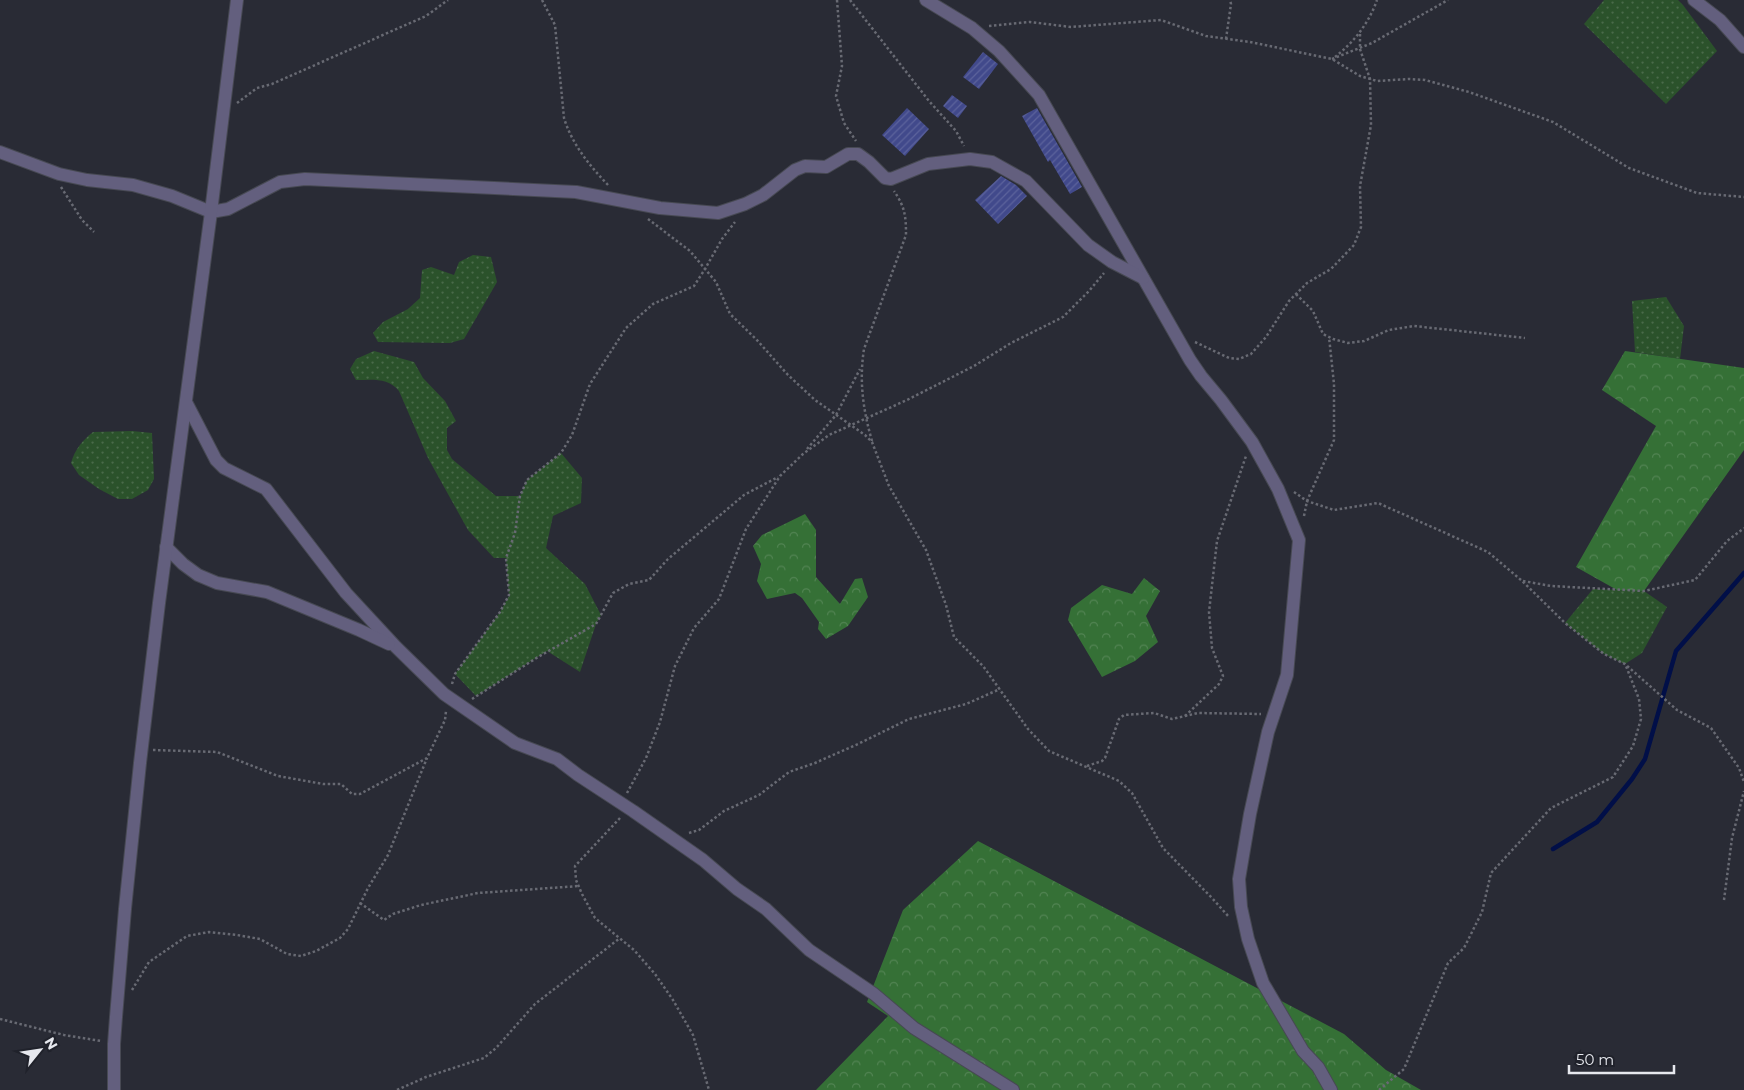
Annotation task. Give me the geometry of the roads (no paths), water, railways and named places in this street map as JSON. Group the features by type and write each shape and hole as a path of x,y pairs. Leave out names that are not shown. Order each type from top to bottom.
{"street":[{"path":"114,1090 114,1044 125,909 142,750 166,547 211,212 236,0"},
{"path":"926,0 972,28 999,51 1039,95 1142,278 1201,376 1252,442 1278,489 1299,540 1286,675 1274,714 1250,814 1239,879 1241,907 1248,940 1263,983 1303,1051 1318,1067 1331,1090"},
{"path":"1694,0 1720,20 1744,47"},
{"path":"0,152 59,174 87,180 132,185 172,196 211,212 228,209 280,182 305,179 576,192 660,208 718,212 745,204 763,195 795,170 804,166 826,166 848,154 858,154 885,178 891,179 928,164 970,159 992,162 1026,181 1088,245 1112,262 1142,278"},
{"path":"186,402 216,460 224,468 266,489 346,592 396,647 449,698 515,743 557,759 665,833 703,860 736,889 766,909 809,950 874,994 914,1028 1013,1090"},
{"path":"166,547 183,564 198,575 217,583 267,592 396,647"}],"waterway":[{"path":"1553,849 1597,822 1632,779 1645,759 1676,651 1744,573"}]}
